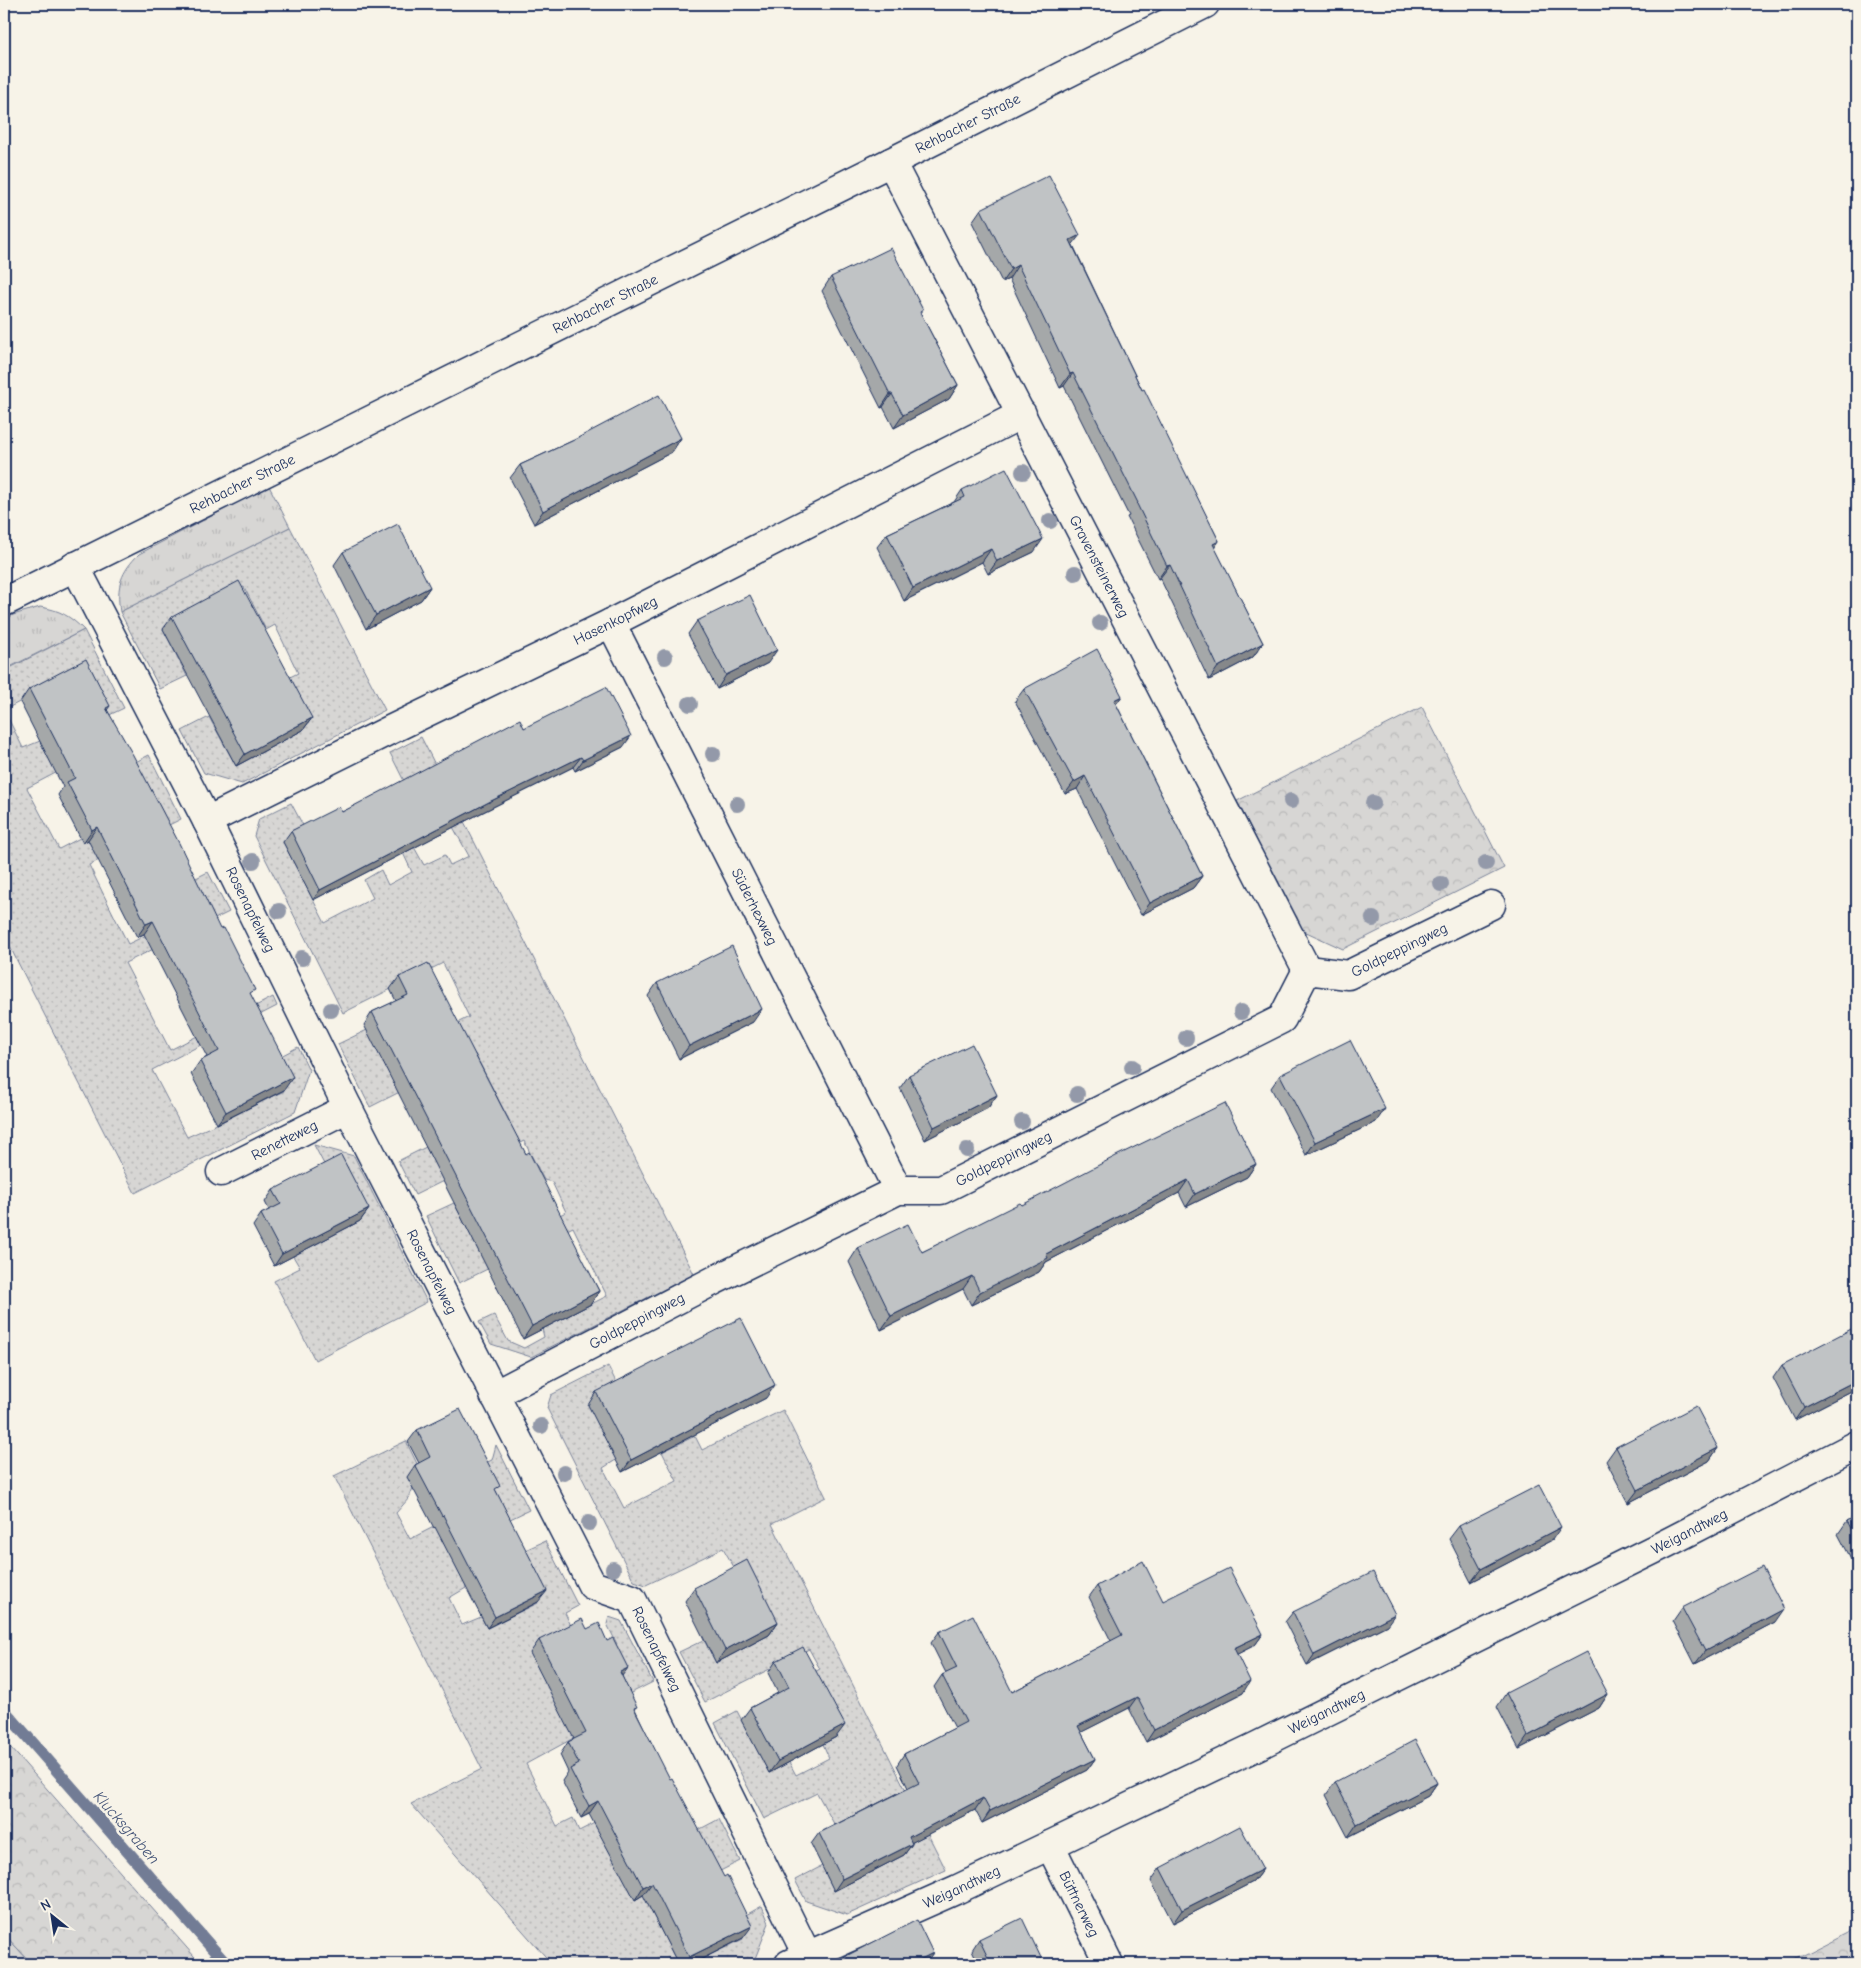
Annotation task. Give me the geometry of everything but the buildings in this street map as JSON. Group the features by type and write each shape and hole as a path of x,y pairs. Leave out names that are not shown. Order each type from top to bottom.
{"street":[{"name":"Rehbacher Straße","path":"4,602 1205,4"},
{"name":"Gravensteinerweg","path":"891,162 1307,970"},
{"name":"Hasenkopfweg","path":"207,821 611,623 1022,414"},
{"name":"Rosenapfelweg","path":"75,566 207,821 348,1108 592,1585 632,1599 798,1960"},
{"name":"Süderhexweg","path":"611,623 898,1190"},
{"name":"Goldpeppingweg","path":"494,1395 715,1280 898,1190 942,1190 1282,1019 1307,970 1348,975 1491,904"},
{"name":"Renetteweg","path":"221,1172 348,1108"},
{"name":"Weigandtweg","path":"798,1960 958,1889 1255,1748 1641,1557 1857,1445"},
{"name":"Büttnerweg","path":"1050,1846 1108,1964"}],"green space":[{"path":"269,486 290,527 120,612 119,595 121,580 128,567 139,554"},
{"path":"290,527 385,710 242,784 204,773 182,731 209,717 236,766 278,683 298,673 275,625 266,630 244,587 163,629 187,676 160,689 120,612"},
{"path":"40,607 64,614 84,630 4,670 4,620 13,615"},
{"path":"84,630 124,708 101,719 77,672 4,710 4,671"},
{"path":"1422,707 1504,868 1343,949 1302,930 1237,801"},
{"path":"4,710 23,748 40,741 69,766 27,788 59,849 80,838 124,768 149,755 181,819 89,865 128,944 205,907 192,880 208,872 229,912 125,963 170,1050 273,997 277,1006 152,1070 187,1137 284,1091 277,1058 298,1047 309,1070 295,1112 135,1193 4,935"},
{"path":"421,737 694,1274 531,1357 491,1344 479,1322 494,1315 508,1341 524,1348 544,1337 542,1329 607,1296 573,1227 459,1283 426,1216 454,1203 480,1253 566,1212 552,1182 544,1180 524,1141 415,1195 398,1161 426,1147 435,1164 510,1122 475,1054 370,1107 338,1044 367,1030 447,1028 469,1017 443,963 343,1013 254,836 259,819 291,803 306,831 283,842 325,923 373,898 364,880 381,870 388,885 412,872 403,853 414,847 424,865 445,855 450,865 469,856 453,827 406,785 390,753"},
{"path":"314,1145 354,1156 427,1302 315,1360 274,1281 300,1268 293,1256 327,1170"},
{"path":"608,1366 619,1388 616,1460 603,1468 624,1508 677,1481 662,1452 695,1436 702,1450 783,1410 826,1497 772,1524 946,1870 847,1915 806,1901 795,1880 822,1866 834,1890 838,1831 817,1793 764,1819 715,1723 737,1711 769,1773 789,1762 796,1775 829,1758 823,1744 836,1737 805,1677 820,1669 809,1649 705,1702 679,1652 704,1640 716,1663 738,1574 723,1548 646,1585 634,1581 547,1408 551,1395"},
{"path":"406,1441 420,1470 409,1498 396,1513 410,1539 491,1498 476,1467 492,1460 496,1445 529,1510 460,1543 466,1588 449,1598 462,1625 481,1617 487,1628 538,1603 514,1555 545,1541 578,1606 565,1613 574,1632 604,1651 617,1644 607,1624 609,1617 621,1621 653,1682 575,1721 581,1734 526,1764 557,1826 573,1818 579,1831 622,1809 687,1836 719,1819 740,1861 649,1907 678,1964 552,1964 411,1804 482,1769 334,1476"},
{"path":"4,1740 201,1964 32,1964 4,1934"},
{"path":"762,1906 769,1923 754,1961 747,1964 692,1964 743,1939 735,1921"},
{"path":"1857,1928 1857,1964 1786,1964"},
{"path":"4,1934 32,1964 4,1964"}],"waterway":[{"name":"Klucksgraben","path":"4,1710 226,1964"}]}
